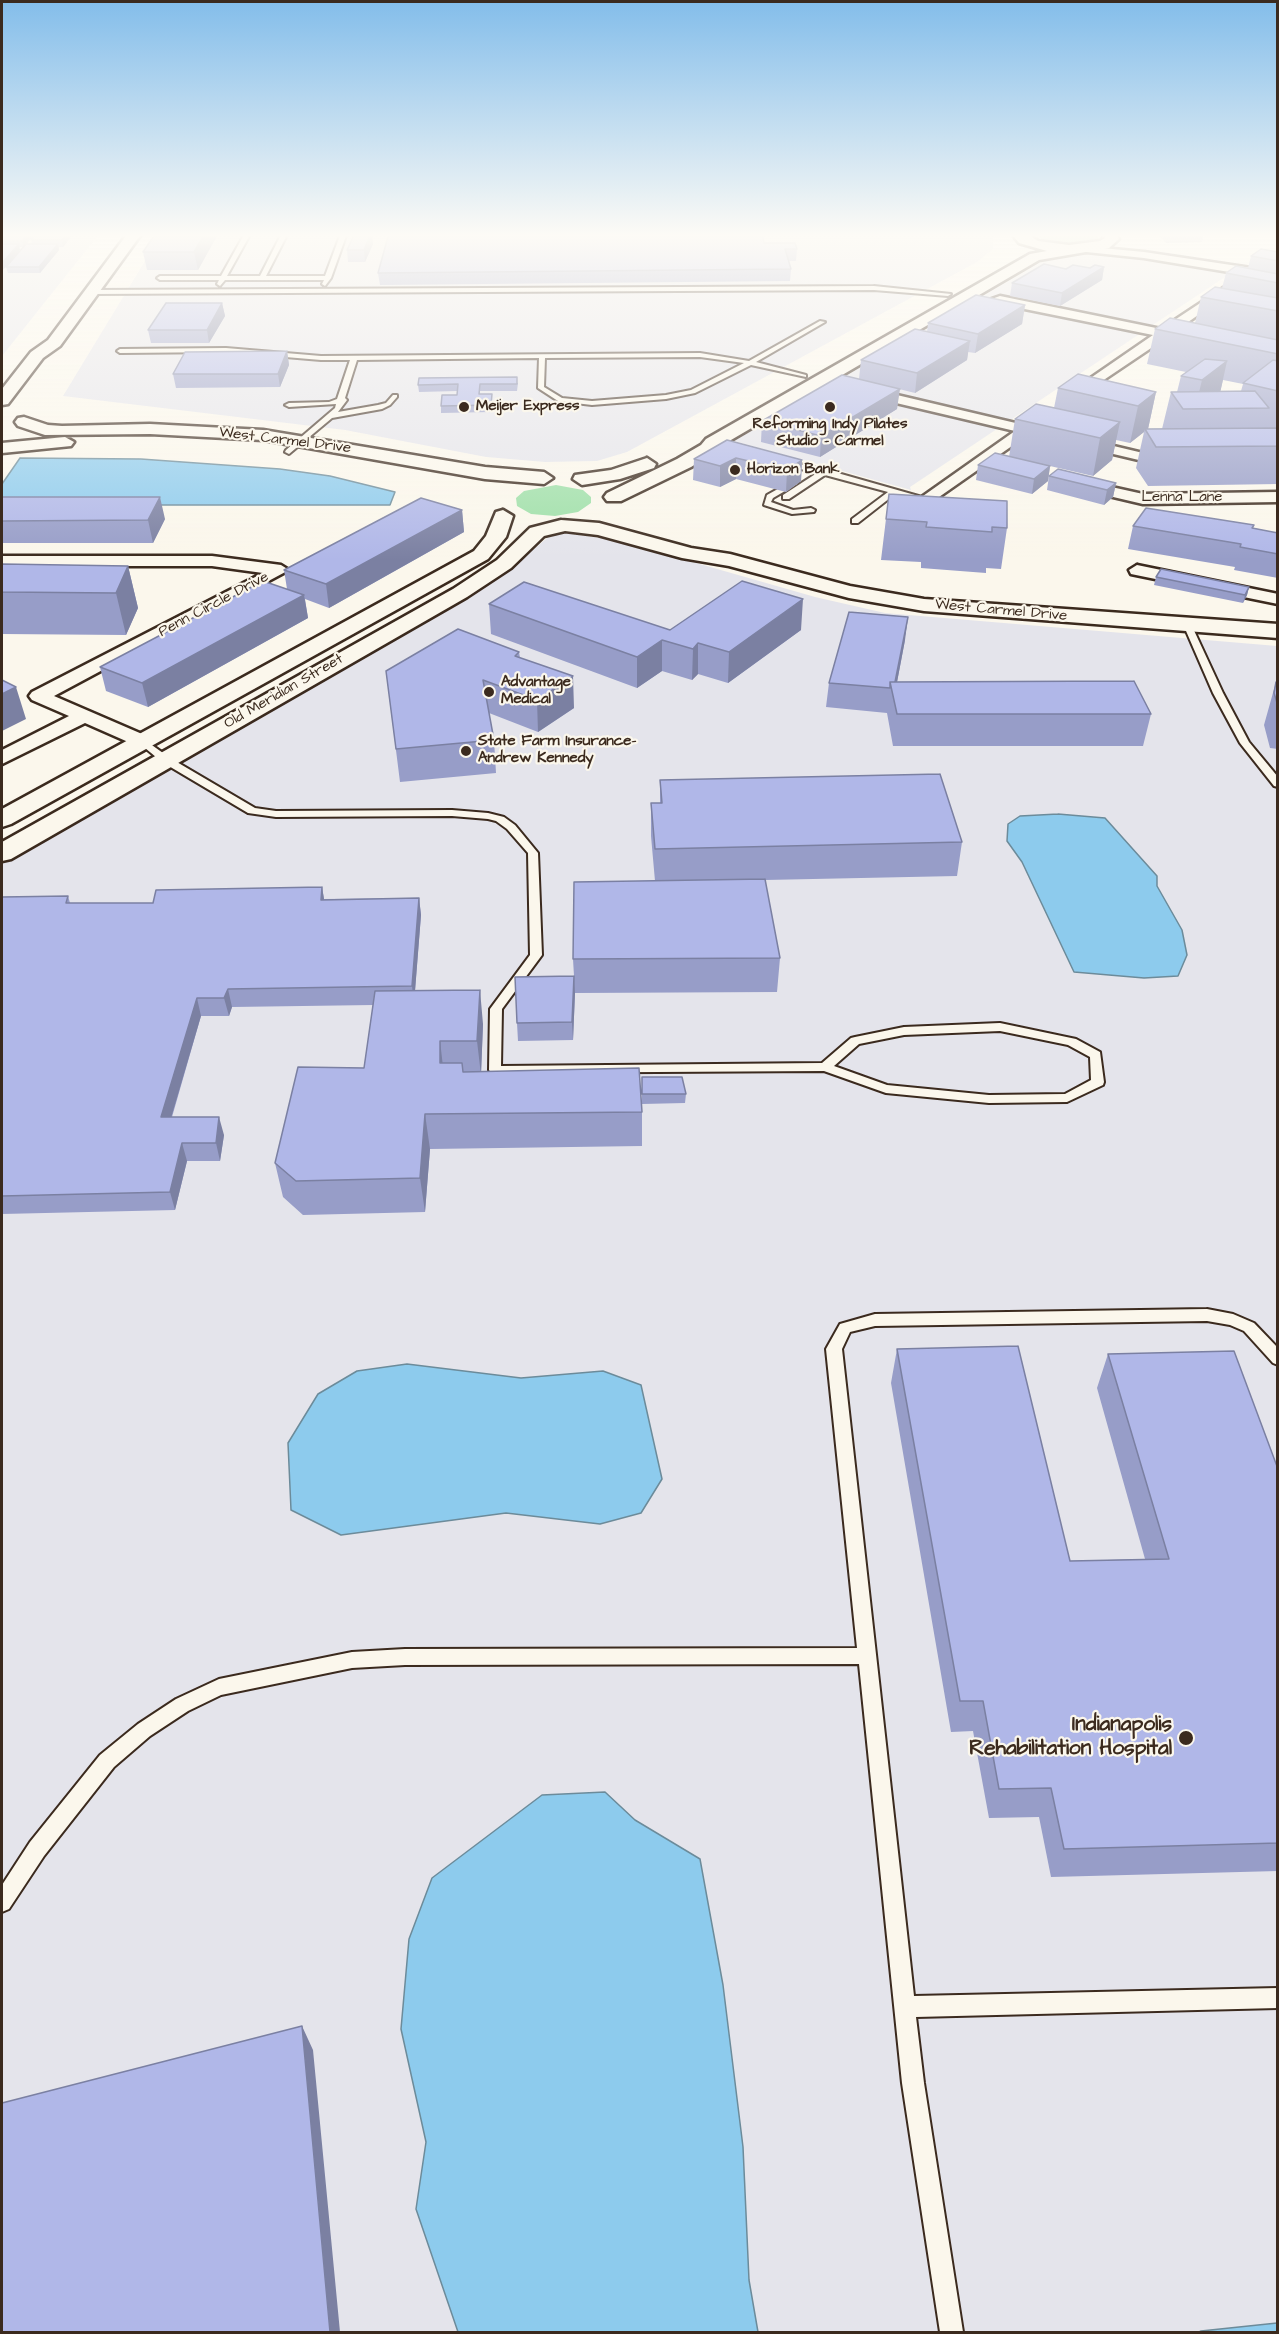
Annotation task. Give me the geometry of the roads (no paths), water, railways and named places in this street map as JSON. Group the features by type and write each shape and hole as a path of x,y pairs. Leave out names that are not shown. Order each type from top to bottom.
{"main road":[{"path":"495,499 513,484 544,477 582,479 613,475 642,467 869,342"},
{"path":"614,500 717,444 882,342"},
{"path":"2,400 38,355 54,343"},
{"path":"2,447 24,433 19,411 54,352 54,343"},
{"name":"West Carmel Drive","path":"19,411 45,430 183,430 462,470 544,477"},
{"name":"West Carmel Drive","path":"2,447 50,442 123,441 296,446 331,456 448,478 495,499 534,525 599,529 688,554 730,560 849,592 924,604 1278,631"},
{"name":"West Carmel Drive","path":"582,479 603,486 614,500 621,515 636,524 702,544 730,560"},
{"name":"Old Meridian Street","path":"2,819 481,555 492,543 495,499"},
{"name":"Old Meridian Street","path":"2,853 460,593 504,564 537,532 600,517 614,500"}],"street":[{"path":"929,499 1152,342"},
{"path":"1165,342 1175,347"},
{"path":"821,380 1143,457 1184,458"},
{"path":"983,461 1002,465"},
{"name":"Lenna Lane","path":"1070,482 1143,499 1278,497"},
{"name":"Penn Circle Drive","path":"2,561 212,561 280,570 39,696 142,741"},
{"path":"1137,570 1278,599"},
{"path":"2,758 84,716"}],"lane":[{"path":"542,357 541,388 552,398 581,404 686,393 753,363 788,342"},
{"path":"120,351 226,350 310,358 699,356 753,363 804,376"},
{"path":"296,446 330,417 342,400 354,358"},
{"path":"330,417 379,407 388,404 395,396"},
{"path":"305,413 289,405 330,405 342,400"},
{"path":"313,417 320,425"},
{"path":"771,458 822,474 929,499"},
{"path":"769,504 770,497 804,476 822,474"},
{"path":"769,504 822,474"},
{"path":"855,521 894,491"},
{"path":"769,504 792,512 811,510"},
{"path":"1187,624 1218,693 1245,743 1278,784"},
{"path":"142,741 166,760 252,811 276,814 452,813 488,816 501,819 511,826 533,853 536,956 495,1009 495,1070 825,1067 886,1089 989,1099 1067,1098 1098,1082 1096,1055 1072,1042 1000,1027 904,1030 855,1041 825,1067"},
{"path":"1261,763 1278,764"},
{"path":"952,2332 913,2083 834,1349 844,1328 875,1320 1207,1315 1233,1320 1249,1327 1278,1359"},
{"path":"2,1902 37,1849 107,1761 144,1730 182,1705 219,1687 352,1660 405,1657 867,1656"},
{"path":"905,2007 1278,1998"}],"water":[{"path":"20,458 141,459 280,469 330,476 395,492 390,505 2,505 2,484"},
{"path":"1058,814 1105,818 1157,876 1157,886 1182,930 1187,955 1178,976 1144,978 1074,972 1022,862 1007,841 1008,824 1020,816"},
{"path":"407,1364 521,1378 603,1371 641,1385 662,1479 641,1513 600,1524 506,1513 341,1535 291,1510 288,1443 318,1394 357,1371"},
{"path":"605,1792 635,1820 700,1859 723,1985 743,2147 749,2280 758,2332 458,2332 416,2209 426,2142 401,2029 409,1939 432,1878 542,1795"},
{"path":"1277,2323 1277,2332 1199,2332 1201,2331"}],"place":[{"name":"Meijer Express","path":"464,407"},
{"name":"Reforming Indy Pilates Studio - Carmel","path":"830,407"},
{"name":"Horizon Bank","path":"735,470"},
{"name":"Advantage Medical","path":"489,692"},
{"name":"State Farm Insurance- Andrew Kennedy","path":"466,751"},
{"name":"Indianapolis Rehabilitation Hospital","path":"1186,1738"}]}
